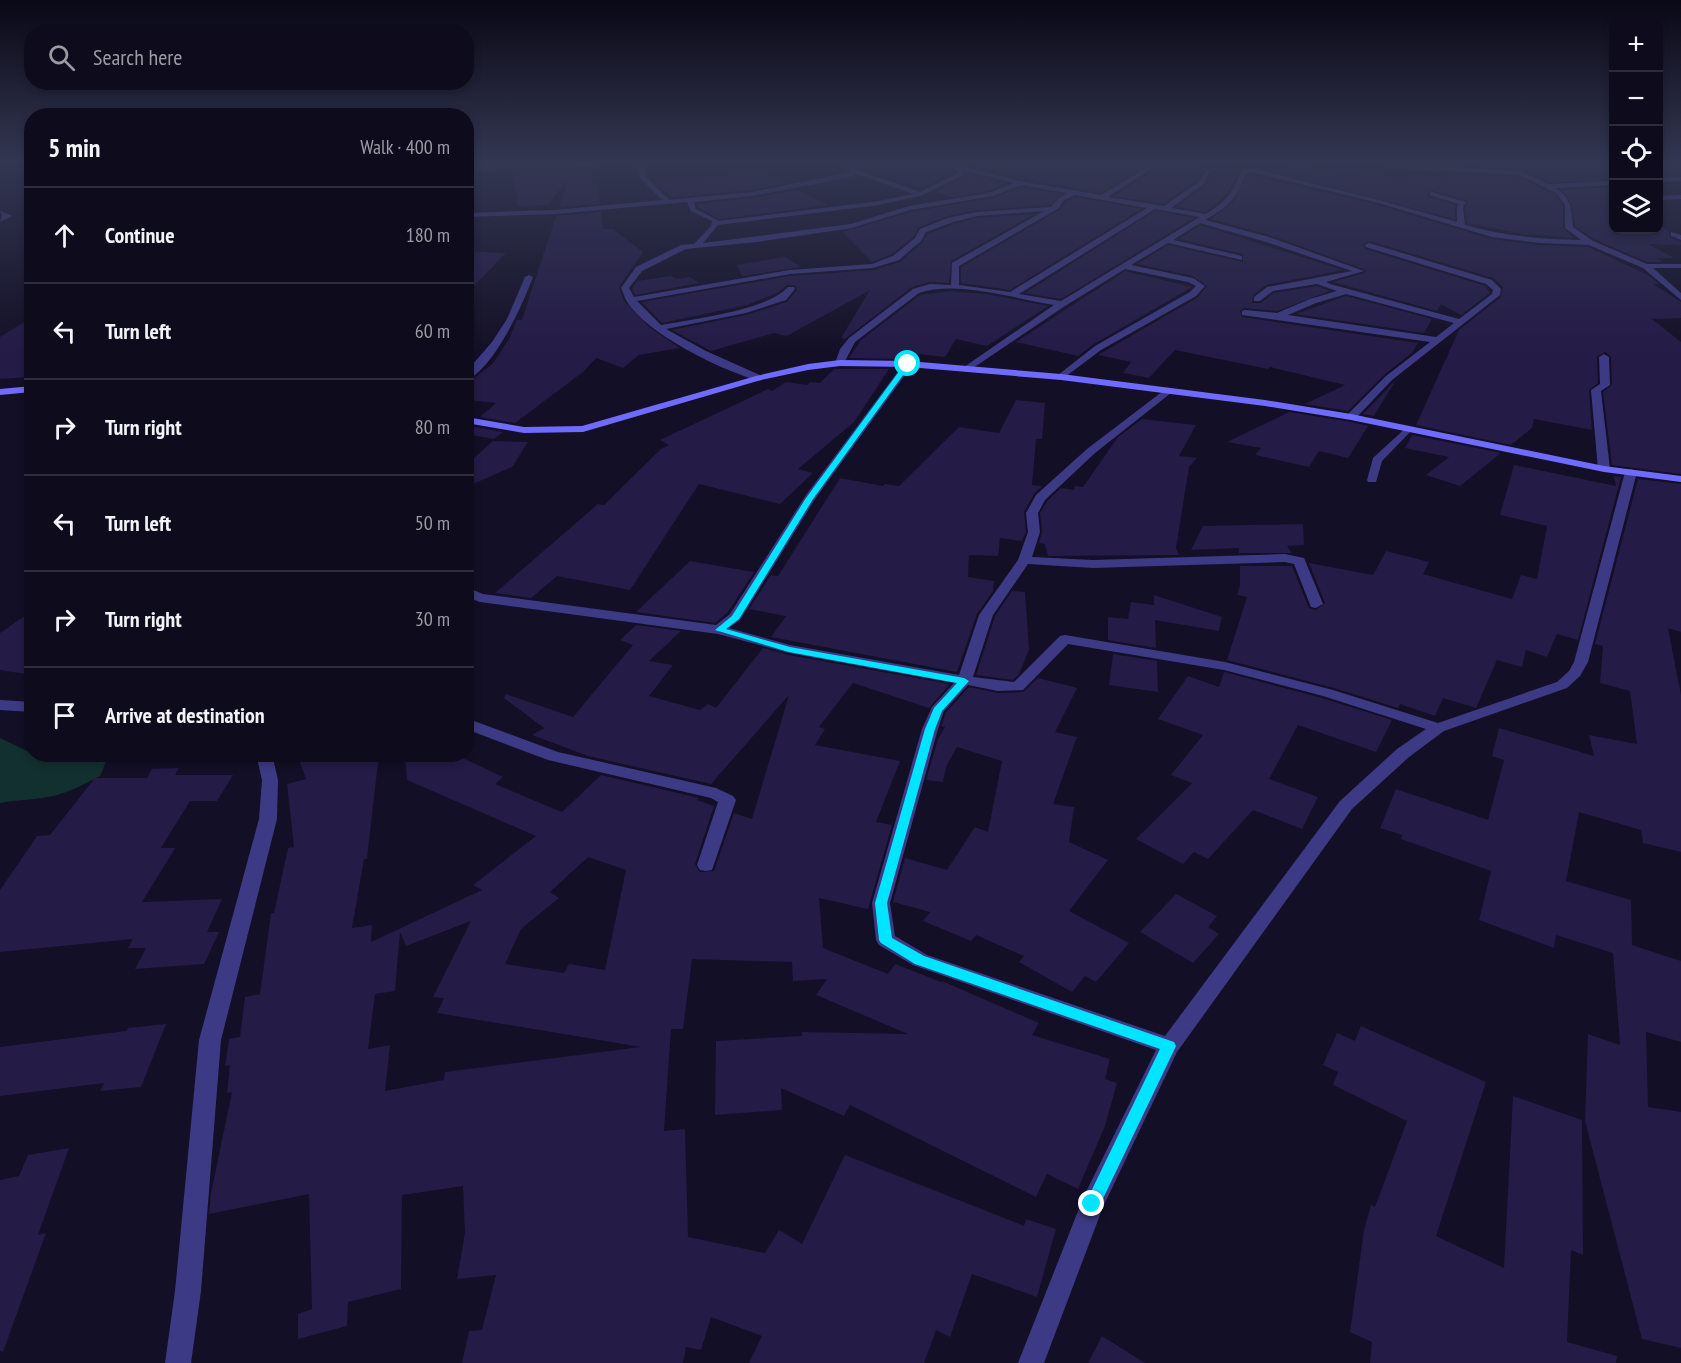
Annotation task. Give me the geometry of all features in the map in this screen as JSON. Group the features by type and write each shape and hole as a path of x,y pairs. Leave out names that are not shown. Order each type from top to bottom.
{"street":[{"path":"698,244 715,226"},
{"path":"759,378 686,345 641,314 630,300 625,288 639,269 670,252 698,244 757,240 853,226"},
{"path":"630,300 790,272 873,266 896,258 918,239 923,231 937,226"},
{"path":"955,286 955,265 1022,226"},
{"path":"1012,294 1123,226"},
{"path":"967,369 1062,304 1122,266 1193,226"},
{"path":"1224,226 1360,271 1270,289 1257,299"},
{"path":"1461,226 1511,238 1590,243"},
{"path":"1569,226 1590,243 1646,266 1681,297"},
{"path":"1168,241 1239,258"},
{"path":"1351,417 1389,378 1496,295 1497,289 1494,285 1480,279 1369,244"},
{"path":"1061,377 1098,348 1193,294 1201,286 1198,282 1122,266"},
{"path":"1646,266 1681,266"},
{"path":"474,370 490,355 516,312 529,277"},
{"path":"1317,281 1460,322"},
{"path":"840,363 845,349 852,340 916,291 930,286 955,286 1062,304"},
{"path":"660,327 743,311 783,298 791,289"},
{"path":"1278,316 1313,301 1347,291"},
{"path":"1245,313 1436,340"},
{"path":"1604,357 1605,385 1596,390 1604,469"},
{"path":"474,421 524,430 583,429 759,378 840,363 908,364 1061,377 1265,403 1351,417 1604,469 1681,479"},
{"path":"719,630 735,617 810,498 908,364"},
{"path":"0,392 24,390"},
{"path":"1167,391 1091,451 1040,498 1032,513 1034,532 1024,560 986,615 964,681 937,710 881,903 886,940 920,960 1169,1046"},
{"path":"1031,1363 1092,1204 1169,1046 1346,805 1403,753 1438,728 1562,685 1575,673 1581,662 1631,472"},
{"path":"1024,560 1093,564 1285,558 1299,561 1316,604"},
{"path":"474,595 480,598 719,630 789,649 964,681 1018,687 1065,639 1225,666 1328,693 1438,728"},
{"path":"0,705 24,706"},
{"path":"474,726 554,756 722,797 727,801 706,865"},
{"path":"178,1363 189,1291 210,1040 268,819 270,780 266,762"}],"lane":[{"path":"1372,480 1377,460 1408,429"}],"green space":[{"path":"0,738 24,749 24,762 106,762 100,776 72,790 50,797 0,803"}],"building":[{"path":"553,226 603,226 603,229 613,229 643,252 619,287 624,301 649,327 680,348 639,355 623,368 596,358 583,372 515,423 480,417 496,403 474,401 474,378 493,363 509,339 517,320 522,320"},
{"path":"864,226 923,226 919,227 913,237 892,254 872,262 842,232"},
{"path":"950,226 1014,226 951,261 949,283 929,282 912,287 845,339 841,338 870,290 787,336 774,333 711,351 672,330 746,315 787,302 797,290 796,286 787,285 777,293 747,305 662,323 642,302 790,276 874,270 900,262 922,243 928,234"},
{"path":"1033,226 1114,226 1010,290 961,283 961,267"},
{"path":"1132,226 1182,226 1061,299 1025,293"},
{"path":"1202,226 1343,270 1266,285 1253,295 1252,303 1261,303 1274,293 1317,286 1330,291 1277,311 1244,308 1240,311 1242,317 1418,343 1412,353 1385,374 1348,411 1305,404 1345,385 1270,367 1268,369 1175,350 1149,378 1123,373 1131,362 1098,355 1197,298 1207,286 1193,276 1137,264 1168,245 1243,262 1243,254 1179,239"},
{"path":"1235,226 1446,226 1491,239 1540,245 1588,247 1648,275 1659,284 1653,284 1681,302 1681,318 1652,319 1681,342 1681,474 1612,465 1603,392 1612,385 1611,357 1605,352 1597,357 1598,383 1589,390 1592,430 1534,419 1532,428 1511,445 1416,425 1459,330 1501,297 1503,287 1493,278 1370,241 1363,244 1365,249 1485,286 1490,293 1461,315 1441,304 1437,311 1333,282 1365,273 1366,270 1270,235"},
{"path":"1480,226 1563,226 1574,238 1523,234"},
{"path":"1575,226 1609,226 1609,234 1663,234 1663,227 1669,232 1669,237 1681,242 1681,245 1648,244 1674,258 1656,258 1663,262 1647,262 1594,239"},
{"path":"474,251 506,253 474,286"},
{"path":"785,257 801,267 742,276 737,265"},
{"path":"1125,271 1192,287 1094,344 1078,356 1016,342"},
{"path":"671,276 676,279 690,277 699,283 635,295 632,288 637,281"},
{"path":"950,291 986,294 1048,306 987,346 956,339 945,357 900,352 896,359 849,358 861,340 920,295"},
{"path":"1346,296 1432,319 1424,333 1296,314"},
{"path":"24,322 24,378 0,379 0,337"},
{"path":"834,369 889,369 854,422 798,469 813,473 780,504 699,484 630,590 557,576 531,598 495,593 598,504 604,505 661,449 669,445 660,440 768,389 772,391 786,382 807,385 810,382 820,383"},
{"path":"1396,380 1374,416 1363,414 1394,382"},
{"path":"1016,400 1045,403 1042,439 1036,439 1032,485 1042,486 1034,494 1024,512 1026,532 1022,541 1000,538 998,556 969,555 968,577 994,581 993,591 977,614 957,672 771,637 786,616 749,609 771,575 778,576 840,478 883,486 885,484 899,486 959,427 999,433"},
{"path":"1289,412 1368,426 1348,458 1319,451 1309,467 1255,455 1261,448 1227,442"},
{"path":"1142,419 1196,425 1179,456 1197,458 1189,467 1176,548 1179,555 1048,556 1045,544 1039,543 1042,532 1040,513 1047,501 1061,488 1074,490 1075,486 1083,487 1118,437"},
{"path":"474,427 503,432 494,439 474,435"},
{"path":"1412,435 1501,453 1460,486 1426,475 1449,457 1405,448"},
{"path":"493,441 528,442 512,467 474,484 474,458"},
{"path":"1514,465 1616,486 1614,476 1621,477 1578,640 1557,634 1547,657 1526,650 1522,667 1497,660 1476,708 1443,698 1435,716 1400,704 1398,708 1334,688 1227,660 1247,597 1237,595 1240,585 1240,566 1292,566 1309,608 1316,610 1325,603 1309,563 1373,575 1386,551 1429,562 1423,574 1512,599 1521,575 1537,579 1547,526 1500,515"},
{"path":"1638,479 1681,484 1681,632 1668,628 1681,695 1681,852 1643,843 1641,830 1579,812 1566,881 1631,900 1632,945 1681,961 1681,1042 1646,1032 1648,1107 1681,1112 1681,1348 1642,1339 1585,1121 1588,1034 1620,1045 1613,953 1556,935 1554,948 1479,920 1491,871 1401,839 1402,835 1380,828 1396,789 1488,820 1504,760 1492,756 1499,728 1594,756 1589,735 1637,744 1630,691 1600,683 1603,646 1595,644"},
{"path":"1303,524 1304,545 1287,546 1292,553 1239,553 1239,548 1191,550 1203,526"},
{"path":"690,561 754,572 728,612 715,623 636,612"},
{"path":"1012,591 1025,592 1029,650 1019,674 1013,680 976,675 995,616"},
{"path":"1154,595 1222,617 1219,631 1155,620 1156,648 1108,640 1108,617 1128,619 1131,602 1154,605"},
{"path":"24,616 24,674 0,670 0,633"},
{"path":"636,625 681,631 649,661 673,665 649,696 700,710 708,704 716,708 763,648 789,655 950,684 929,708 853,683 819,727 825,729 815,745 900,761 876,822 892,825 868,909 819,898 823,948 888,974 895,964 942,981 1039,1023 1032,1035 1110,1059 1105,1079 1117,1083 1105,1126 1078,1189 1047,1174 1036,1197 850,1105 844,1116 781,1088 782,1110 715,1115 716,1041 802,1036 802,1032 908,1034 816,995 827,979 793,981 792,962 692,959 683,1029 671,1029 664,1131 685,1129 688,1237 765,1253 779,1230 802,1244 845,1155 1024,1226 1026,1219 1056,1229 1037,1297 972,1274 950,1337 936,1330 924,1363 749,1363 762,1336 711,1317 701,1350 686,1347 683,1363 462,1363 469,1331 482,1330 496,1275 457,1279 465,1233 463,1186 402,1195 401,1289 348,1302 347,1326 298,1339 298,1314 312,1309 309,1194 209,1214 211,1193 232,1092 227,1093 230,1065 225,1066 229,1039 240,1037 245,997 260,994 271,913 274,913 288,848 294,847 287,784 306,779 300,762 378,762 367,859 364,859 352,928 372,925 371,942 482,890 473,885 536,836 407,780 406,762 471,762 503,777 495,784 562,812 601,775 699,798 697,800 714,806 695,864 700,872 714,871 734,813 752,819 789,695 711,784 588,756 532,735 544,728 504,698 506,694 573,717 633,645 620,640","holes":["588,857 626,870 605,970 569,964 564,973 505,964 521,929 559,898 550,892","471,921 433,997 444,998 437,1013 641,1047 445,1072 444,1080 385,1091 390,1045 368,1049 375,994 395,991 400,932 406,946"]},
{"path":"1113,654 1157,661 1158,692 1109,685"},
{"path":"1224,672 1322,698 1392,720 1376,752 1298,725 1269,779 1318,797 1302,829 1253,810 1208,859 1194,852 1183,864 1136,839 1192,783 1171,775 1203,735 1158,719 1188,676 1219,687"},
{"path":"1038,678 1077,688 1055,732 1077,737 1053,804 1074,807 1069,842 1108,860 1069,911 1129,943 1096,982 1085,976 1072,992 1019,962 1024,956 976,935 971,941 923,921 930,912 893,902 905,858 947,870 975,827 988,832 1002,761 957,747 946,767 943,782 926,780 938,739 945,727 941,726 946,712 969,687 998,693 1023,692"},
{"path":"179,768 175,775 233,775 217,801 190,801 161,848 175,848 142,902 222,899 207,932 219,932 204,964 135,969 146,948 128,948 133,939 0,952 0,890 37,836 50,835 95,778 147,778 152,769"},
{"path":"1176,894 1217,916 1208,927 1219,934 1193,963 1140,932"},
{"path":"166,1024 141,1087 100,1091 104,1083 0,1096 0,1047"},
{"path":"1361,1026 1486,1082 1436,1236 1504,1268 1513,1096 1582,1120 1583,1255 1571,1250 1567,1342 1617,1356 1616,1363 1370,1363 1372,1342 1350,1332 1364,1230 1371,1205 1375,1207 1407,1121 1333,1085 1338,1072 1323,1065 1337,1033 1355,1041"},
{"path":"69,1148 38,1235 46,1233 3,1352 0,1351 0,1180 19,1176 28,1155"},
{"path":"1102,1336 1145,1363 1088,1363"}],"route":[{"path":"908,364 810,498 735,617 719,630 789,649 964,681 937,710 930,729 881,903 886,940 920,960 1169,1046 1092,1204"}]}
